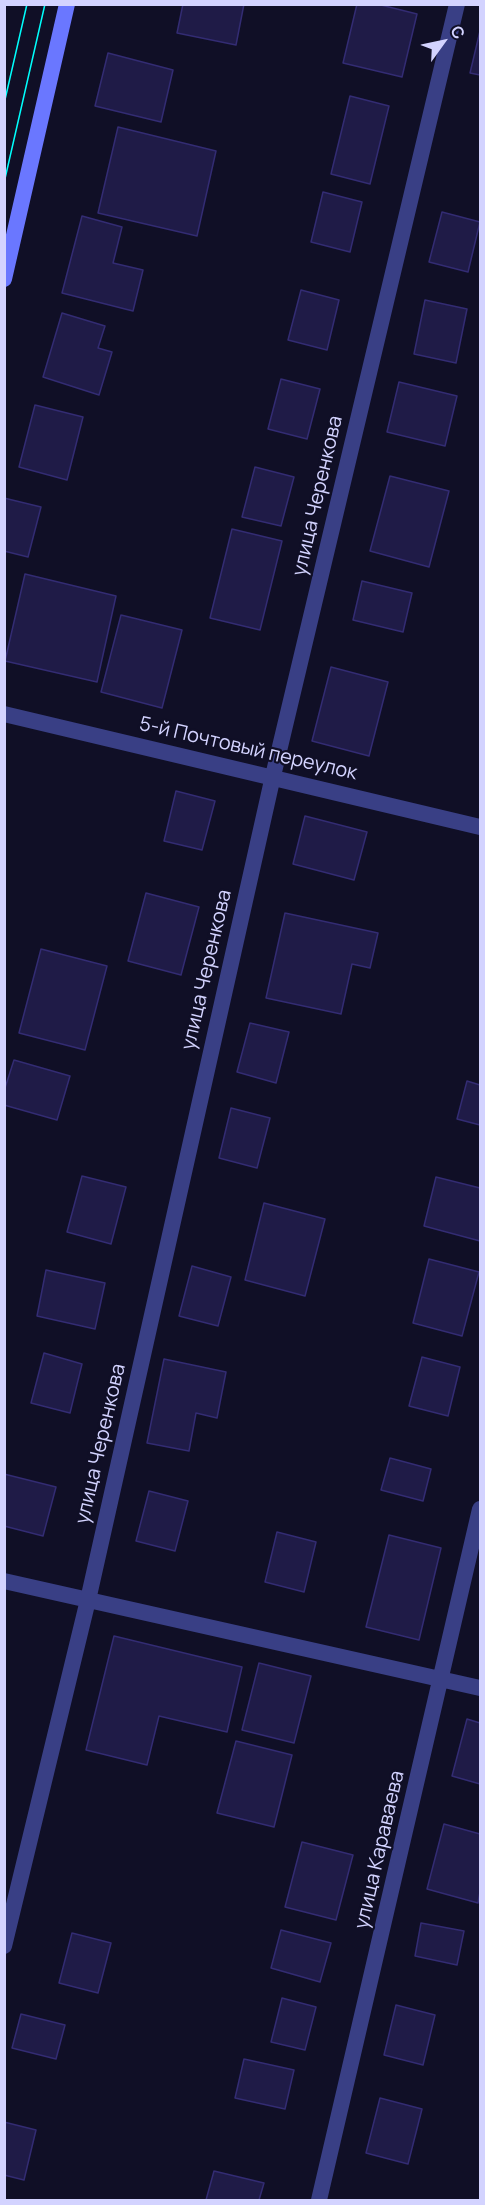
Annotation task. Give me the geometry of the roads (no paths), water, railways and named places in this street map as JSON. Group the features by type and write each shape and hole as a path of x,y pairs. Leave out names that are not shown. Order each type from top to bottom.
{"main road":[{"path":"4,279 67,4"}],"street":[{"name":"улица Черенкова","path":"4,1946 88,1600 273,776 457,4"},
{"name":"5-й Почтовый переулок","path":"4,714 273,776 480,827"},
{"name":"улица Караваева","path":"318,2200 480,1509"},
{"path":"4,1581 480,1688"}],"tram line":[{"path":"4,104 27,4"},
{"path":"4,183 45,4"}]}
